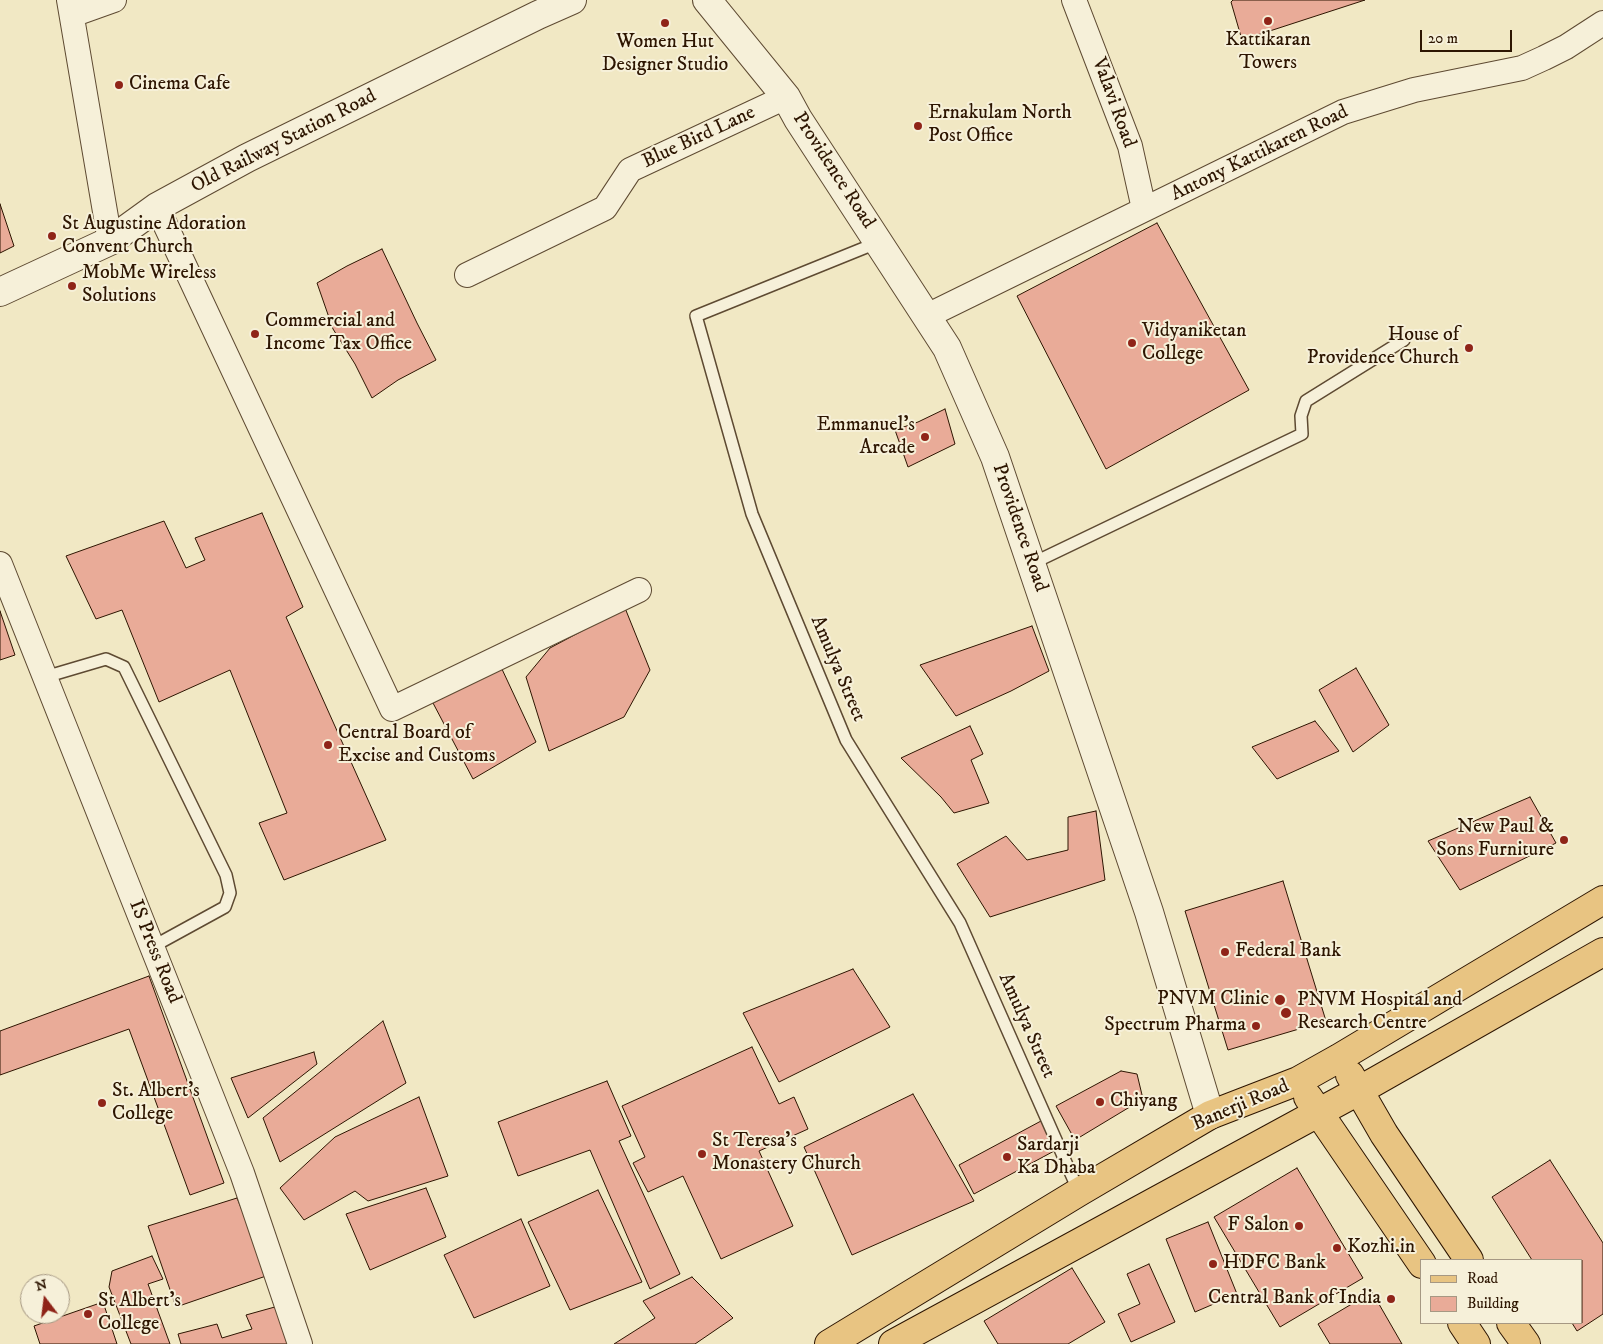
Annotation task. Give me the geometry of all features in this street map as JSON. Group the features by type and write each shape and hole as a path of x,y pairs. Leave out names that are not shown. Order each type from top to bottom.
{"main road":[{"name":"Banerji Road","path":"829,1344 1210,1115 1298,1081 1603,900"},
{"name":"Banerji Road","path":"893,1344 1360,1090 1603,952"},
{"path":"1339,1058 1360,1090 1384,1134 1468,1259"},
{"path":"1298,1081 1420,1261"},
{"path":"1348,1155 1384,1134"},
{"path":"1463,1324 1476,1344"},
{"path":"1512,1324 1526,1344"}],"street":[{"path":"110,241 70,8 114,0"},
{"name":"Old Railway Station Road","path":"0,292 110,241 156,207 247,158 529,19 572,0"},
{"name":"Providence Road","path":"707,0 786,97 798,119 947,348 995,457 1149,912 1210,1115"},
{"name":"Valavi Road","path":"1074,0 1130,146 1144,209"},
{"name":"Antony Kattikaren Road","path":"927,316 1343,112 1414,90 1522,68 1566,47 1603,23"},
{"name":"Blue Bird Lane","path":"467,275 606,208 630,170 786,97"},
{"path":"156,207 392,708 639,590"},
{"name":"IS Press Road","path":"0,564 242,1173 300,1344"}],"lane":[{"name":"Amulya Street","path":"878,242 696,316 752,514 846,740 960,922 1079,1192"},
{"path":"1031,564 1302,434 1301,416 1306,401 1404,340"},
{"path":"45,677 106,658 124,667 226,875 230,893 225,907 152,947"}],"building":[{"name":"Kattikaran Towers","path":"1233,0 1365,0 1242,40 1231,2"},
{"path":"0,204 14,246 0,253"},
{"name":"Vidyaniketan College","path":"1157,223 1249,390 1106,469 1017,296"},
{"path":"382,249 436,360 398,380 372,398 355,364 333,329 317,283"},
{"name":"Emmanuel's Arcade","path":"945,409 955,444 908,467 895,430 918,422"},
{"path":"262,513 303,607 286,617 386,840 284,880 259,823 287,813 230,670 159,702 122,610 96,619 66,556 164,521 186,568 205,560 195,538"},
{"path":"625,608 650,670 624,717 549,751 526,677 550,648"},
{"path":"0,611 15,655 0,660"},
{"path":"1032,626 1049,671 956,716 920,665"},
{"path":"501,667 536,742 473,779 433,703"},
{"path":"1356,668 1389,725 1353,752 1319,690"},
{"path":"1315,721 1339,751 1277,779 1252,747"},
{"path":"970,726 983,754 971,760 989,803 954,813 941,797 901,758"},
{"path":"1530,797 1556,843 1460,890 1428,841"},
{"path":"1096,811 1105,880 990,917 957,864 1006,836 1027,860 1068,850 1068,817"},
{"path":"1283,881 1326,1021 1228,1050 1185,911"},
{"path":"853,969 890,1027 779,1082 743,1013"},
{"path":"149,976 224,1183 190,1195 129,1029 0,1075 0,1031"},
{"path":"383,1021 406,1083 280,1162 263,1118"},
{"name":"St Teresa's Monastery Church","path":"752,1047 779,1104 794,1097 808,1129 759,1151 793,1226 721,1259 683,1176 648,1192 633,1163 645,1157 622,1106"},
{"path":"314,1052 317,1064 248,1118 231,1078"},
{"name":"Chiyang","path":"1121,1071 1137,1074 1143,1099 1075,1140 1056,1106"},
{"path":"607,1081 631,1136 619,1141 680,1274 650,1289 590,1150 518,1176 498,1122"},
{"path":"913,1094 974,1201 852,1255 804,1147"},
{"path":"419,1097 448,1176 368,1201 355,1191 304,1220 280,1188 335,1137"},
{"name":"Sardarji Ka Dhaba","path":"1041,1121 1056,1150 974,1194 959,1165"},
{"path":"1550,1160 1603,1243 1603,1314 1577,1331 1573,1324 1583,1324 1583,1259 1531,1259 1492,1197"},
{"path":"1297,1168 1363,1278 1280,1327 1214,1217"},
{"path":"426,1188 446,1237 370,1270 346,1214"},
{"path":"598,1190 642,1282 570,1310 528,1222"},
{"path":"237,1198 269,1275 176,1307 148,1226"},
{"path":"521,1219 550,1286 474,1318 444,1255"},
{"path":"1208,1222 1237,1294 1195,1312 1166,1239"},
{"path":"152,1256 163,1279 148,1284 170,1344 131,1344 109,1287 112,1271"},
{"path":"1149,1264 1175,1322 1131,1342 1118,1314 1140,1304 1127,1274"},
{"path":"1072,1268 1105,1322 1068,1344 998,1344 984,1321"},
{"path":"692,1277 733,1318 695,1344 614,1344 655,1318 643,1301"},
{"path":"1372,1292 1402,1344 1330,1344 1318,1324"},
{"name":"St Albert’s College","path":"103,1302 117,1344 40,1344 34,1326 40,1324 70,1324 70,1313"},
{"path":"282,1305 298,1344 181,1344 178,1334 217,1324 222,1338 252,1329 246,1315"}],"place":[{"name":"Kattikaran Towers","path":"1268,21"},
{"name":"Women Hut Designer Studio","path":"665,23"},
{"name":"Cinema Cafe","path":"119,85"},
{"name":"Ernakulam North Post Office","path":"918,126"},
{"name":"St Augustine Adoration Convent Church","path":"52,236"},
{"name":"MobMe Wireless Solutions","path":"72,286"},
{"name":"Commercial and Income Tax Office","path":"255,334"},
{"name":"Vidyaniketan College","path":"1132,343"},
{"name":"House of Providence Church","path":"1469,348"},
{"name":"Emmanuel's Arcade","path":"925,437"},
{"name":"Central Board of Excise and Customs","path":"328,745"},
{"name":"New Paul & Sons Furniture","path":"1564,840"},
{"name":"Federal Bank","path":"1225,952"},
{"name":"PNVM Clinic","path":"1280,1000"},
{"name":"PNVM Hospital and Research Centre","path":"1286,1013"},
{"name":"Spectrum Pharma","path":"1256,1026"},
{"name":"Chiyang","path":"1100,1102"},
{"name":"St. Albert's College","path":"102,1103"},
{"name":"St Teresa's Monastery Church","path":"702,1154"},
{"name":"Sardarji Ka Dhaba","path":"1007,1157"},
{"name":"F Salon","path":"1299,1226"},
{"name":"Kozhi.in","path":"1337,1248"},
{"name":"HDFC Bank","path":"1213,1264"},
{"name":"Central Bank of India","path":"1391,1299"},
{"name":"St Albert’s College","path":"88,1314"}]}
